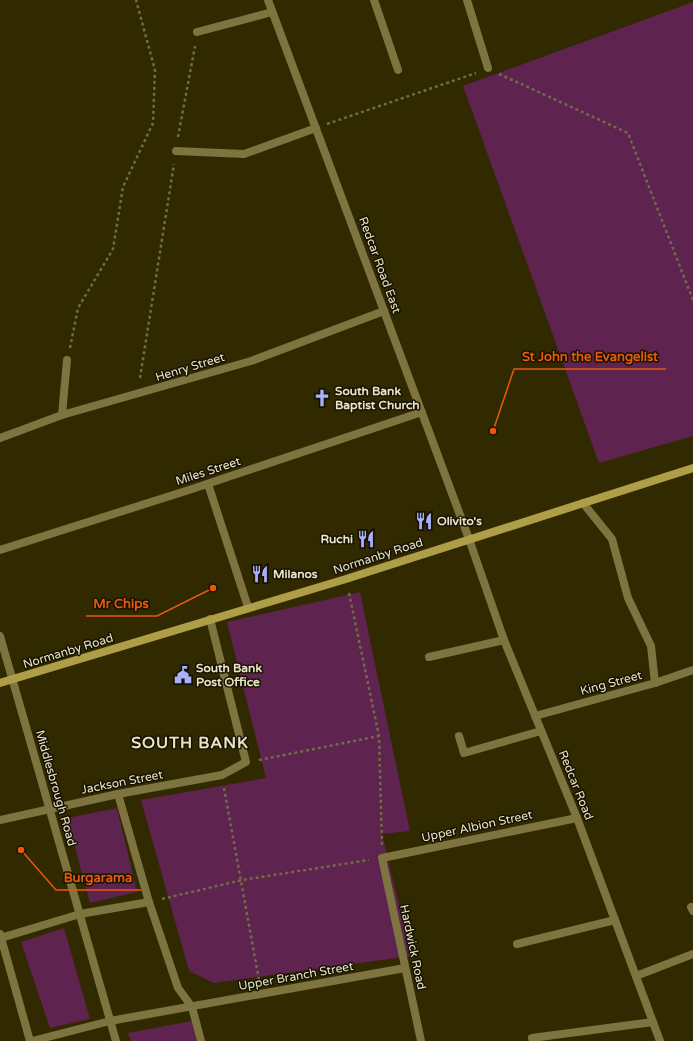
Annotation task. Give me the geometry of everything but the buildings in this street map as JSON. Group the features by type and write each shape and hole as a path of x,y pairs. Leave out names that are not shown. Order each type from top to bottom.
{"street":[{"name":"Redcar Road East","path":"268,0 470,539"},
{"path":"374,0 398,70"},
{"path":"467,0 488,68"},
{"path":"197,32 272,12"},
{"path":"176,151 244,154 316,128"},
{"name":"Henry Street","path":"0,438 62,415 251,361 384,312"},
{"path":"62,415 67,360"},
{"name":"Miles Street","path":"0,550 208,484 422,412"},
{"name":"Normanby Road","path":"0,683 13,681 248,607 346,579 693,468"},
{"path":"208,484 248,607"},
{"path":"583,503 612,539 628,598 651,646 655,683"},
{"name":"Redcar Road","path":"470,539 504,640 577,818 660,1041"},
{"path":"210,619 246,762"},
{"name":"Middlesbrough Road","path":"0,636 116,1041"},
{"path":"429,657 504,640"},
{"name":"King Street","path":"535,716 655,683 693,670"},
{"path":"459,736 464,753 541,731"},
{"name":"Jackson Street","path":"0,820 118,794 222,775 246,762"},
{"path":"118,794 149,902 178,988 192,1007 201,1041"},
{"name":"Upper Albion Street","path":"382,858 577,818"},
{"name":"Hardwick Road","path":"382,858 422,1041"},
{"path":"31,1041 1,936 80,914 149,902"},
{"path":"517,944 615,920"},
{"path":"636,976 693,954"},
{"name":"Upper Branch Street","path":"31,1041 110,1021 405,968"},
{"path":"532,1038 653,1022"}],"path":[{"path":"67,360 78,308 113,249 123,187 152,123 156,70 136,0"},
{"path":"138,394 176,151 197,32"},
{"path":"316,128 488,68 628,133 693,300"},
{"path":"149,902 242,880 382,858 379,736 346,579"},
{"path":"246,762 379,736"},
{"path":"222,775 262,994"}],"shaded area":[{"path":"693,2 693,436 599,463 463,86"},
{"path":"360,592 410,831 382,834 411,956 214,983 189,971 141,800 266,778 227,622"},
{"path":"117,808 137,892 90,903 67,818"},
{"path":"64,928 90,1019 50,1028 21,942"},
{"path":"192,1021 196,1041 131,1041 128,1033"}],"place":[{"name":"South Bank Baptist Church","path":"322,398"},
{"name":"St John the Evangelist","path":"493,431"},
{"name":"Olivito's","path":"424,521"},
{"name":"Ruchi","path":"366,539"},
{"name":"Milanos","path":"260,574"},
{"name":"Mr Chips","path":"213,588"},
{"name":"South Bank Post Office","path":"183,675"},
{"name":"Burgarama","path":"21,850"}],"district":[{"name":"SOUTH BANK","path":"190,742"}]}
